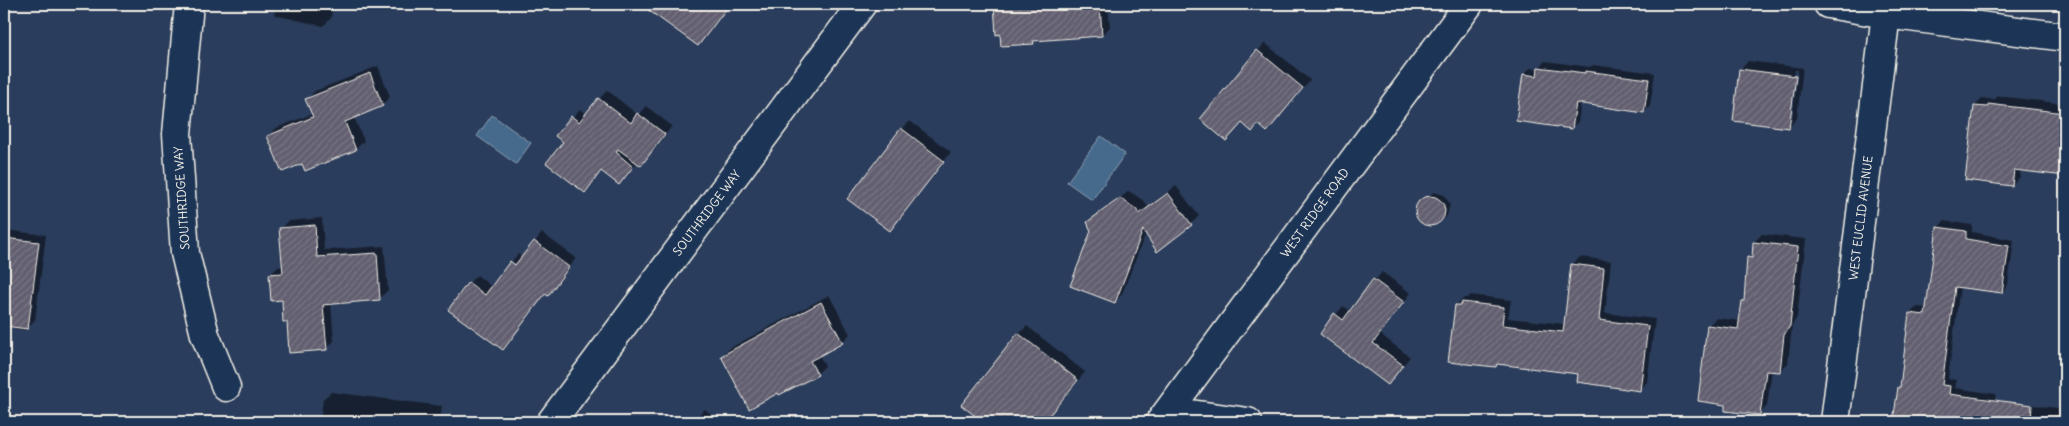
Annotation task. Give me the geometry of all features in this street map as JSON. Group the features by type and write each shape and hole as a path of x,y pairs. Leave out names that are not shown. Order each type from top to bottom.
{"street":[{"name":"SOUTHRIDGE WAY","path":"189,4 177,134 185,253 205,334 226,387"},
{"name":"SOUTHRIDGE WAY","path":"551,422 862,4"},
{"name":"WEST RIDGE ROAD","path":"1165,417 1469,4"},
{"path":"1828,4 1886,14 2065,37"},
{"name":"WEST EUCLID AVENUE","path":"1835,422 1886,14"},
{"path":"1165,417 1248,422"}],"water":[{"path":"492,115 531,143 516,164 477,136"},
{"path":"1101,136 1125,154 1092,200 1067,182"}],"building":[{"path":"640,4 730,4 698,46"},
{"path":"994,4 1100,4 1102,36 1033,41 1034,44 1001,46 1000,34 996,35"},
{"path":"1257,50 1303,88 1267,132 1258,124 1252,132 1242,123 1226,141 1200,119"},
{"path":"1538,67 1649,79 1644,113 1576,103 1572,129 1516,121 1523,74 1537,76"},
{"path":"1739,69 1796,76 1789,128 1733,121"},
{"path":"370,73 383,106 345,122 356,150 305,171 302,164 282,172 267,136 313,117 305,99"},
{"path":"598,98 631,123 637,113 665,134 641,166 618,149 616,152 633,167 619,185 601,171 585,193 546,163 563,142 555,136 571,116 579,122"},
{"path":"1988,104 2065,113 2065,176 2014,170 2012,186 1965,180 1974,106 1988,107"},
{"path":"901,128 944,161 890,231 847,199"},
{"path":"1168,193 1192,225 1157,252 1143,230 1115,303 1070,286 1091,231 1087,222 1120,198 1136,209 1139,214"},
{"path":"1430,196 1441,200 1445,211 1441,222 1430,226 1419,222 1415,211 1419,200"},
{"path":"315,225 317,257 377,253 380,300 323,305 327,350 289,353 287,322 283,322 282,300 271,301 269,274 283,273 279,228"},
{"path":"1937,227 1966,231 1966,239 2009,246 2002,293 1955,287 1942,385 1950,386 1949,394 2032,405 2031,422 1893,422 1898,387 1900,387 1909,313 1925,315"},
{"path":"4,238 39,242 28,329 4,326"},
{"path":"534,241 569,267 548,296 545,294 503,350 448,310 468,282 485,295 510,261 515,265"},
{"path":"1753,242 1798,247 1790,326 1784,335 1780,372 1766,371 1760,415 1725,411 1725,405 1698,401 1707,325 1738,329 1742,301 1744,301 1747,257 1752,258"},
{"path":"1571,264 1604,268 1599,320 1648,326 1640,391 1577,382 1578,374 1497,364 1496,367 1448,362 1455,305 1461,305 1462,302 1504,307 1502,325 1563,332"},
{"path":"1373,279 1404,302 1373,343 1403,365 1388,385 1320,334 1334,313 1343,320"},
{"path":"821,302 843,343 810,361 818,375 779,395 778,393 749,409 721,356"},
{"path":"1018,333 1078,380 1044,422 983,422 961,405"}]}
